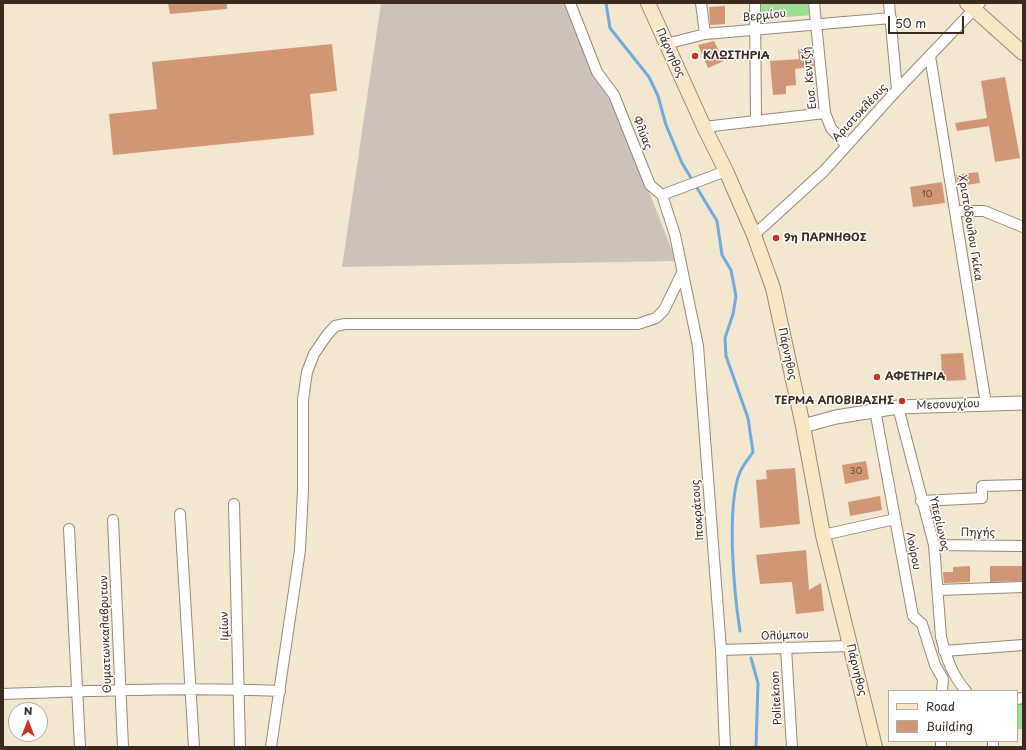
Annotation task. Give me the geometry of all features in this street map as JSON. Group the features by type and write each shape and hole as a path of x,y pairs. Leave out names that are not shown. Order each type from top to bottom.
{"main road":[{"name":"Πάρνηθος","path":"648,3 704,127 720,173 754,235 774,288 803,426 823,535 875,747"},
{"path":"973,4 1023,53"}],"street":[{"name":"Φλύας","path":"570,3 597,72 614,95 650,185 662,195 675,235 682,273"},
{"path":"701,3 705,34"},
{"path":"755,3 756,121"},
{"name":"Ευσ. Κεντζή","path":"814,3 825,113 833,131 846,145"},
{"path":"889,3 897,90"},
{"name":"Αριστοκλέους","path":"754,235 824,170 930,56 973,4"},
{"name":"Βερμίου","path":"666,44 705,34 816,23 891,18"},
{"name":"Χριστόδουλου Γκίκα","path":"930,56 956,210 986,404"},
{"path":"704,127 825,113"},
{"path":"662,195 720,173"},
{"path":"956,210 984,211 1023,227"},
{"path":"271,747 300,550 303,490 303,400 307,372 314,354 335,326 345,324 638,324 656,318 664,310 682,273"},
{"name":"Ιποκράτους","path":"682,273 698,346 721,650 725,747"},
{"name":"Μεσονυχίου","path":"803,426 836,417 898,407 1023,403"},
{"name":"Υπερίωνος","path":"898,407 921,501 934,545 941,637 944,650 956,680 965,690"},
{"name":"Λούρου","path":"875,410 913,616 922,624 935,665 943,679 942,690"},
{"path":"921,501 982,498 982,486 1023,485"},
{"name":"Ιμίων","path":"234,504 240,747"},
{"path":"180,514 192,690 194,747"},
{"path":"823,535 895,519"},
{"name":"Θυματωνκαλαβρυτων","path":"113,520 123,747"},
{"path":"69,529 80,747"},
{"name":"Πηγής","path":"934,545 1023,546"},
{"path":"938,590 1023,587"},
{"path":"944,650 1023,645"},
{"name":"Ολύμπου","path":"721,650 850,646"},
{"name":"Politeknon","path":"786,648 792,747"},
{"path":"3,694 120,690 238,689 280,691"}],"shaded area":[{"path":"381,3 567,3 613,99 676,261 342,267"}],"green space":[{"path":"759,3 812,3 813,15 760,19"},
{"path":"1018,704 1023,704 1023,729 1018,729"}],"building":[{"path":"168,3 227,3 227,9 170,14"},
{"path":"725,6 725,24 710,25 709,7"},
{"path":"714,41 724,61 708,68 698,45"},
{"path":"332,44 337,91 310,94 314,135 113,155 109,114 157,109 152,62"},
{"path":"811,47 814,66 795,69 796,85 786,86 786,94 773,95 770,61 799,59 798,49"},
{"path":"1005,77 1020,158 995,162 989,126 957,131 955,123 987,118 981,81"},
{"path":"978,172 980,183 958,186 956,175"},
{"path":"942,182 945,203 913,207 910,187"},
{"path":"963,353 966,380 942,381 941,354"},
{"path":"866,461 869,479 845,484 842,465"},
{"path":"795,468 800,524 760,528 756,480 767,479 766,470"},
{"path":"880,496 882,510 850,516 848,502"},
{"path":"806,550 809,590 821,583 824,611 796,614 792,582 760,584 756,555"},
{"path":"970,566 970,582 944,583 943,572 953,572 953,567"},
{"path":"990,566 1022,566 1022,581 990,582"}],"waterway":[{"path":"606,3 610,28 649,77 658,96 666,125 682,163 717,221 722,255 731,270 736,296 733,314 725,338 726,356 748,418 753,452 740,472 733,506 732,550 740,631"},
{"path":"751,658 758,683 756,747"}],"place":[{"name":"ΚΛΩΣΤΗΡΙΑ","path":"695,56"},
{"name":"9η ΠΑΡΝΗΘΟΣ","path":"776,238"},
{"name":"ΑΦΕΤΗΡΙΑ","path":"877,377"},
{"name":"ΤΕΡΜΑ ΑΠΟΒΙΒΑΣΗΣ","path":"902,401"}]}
